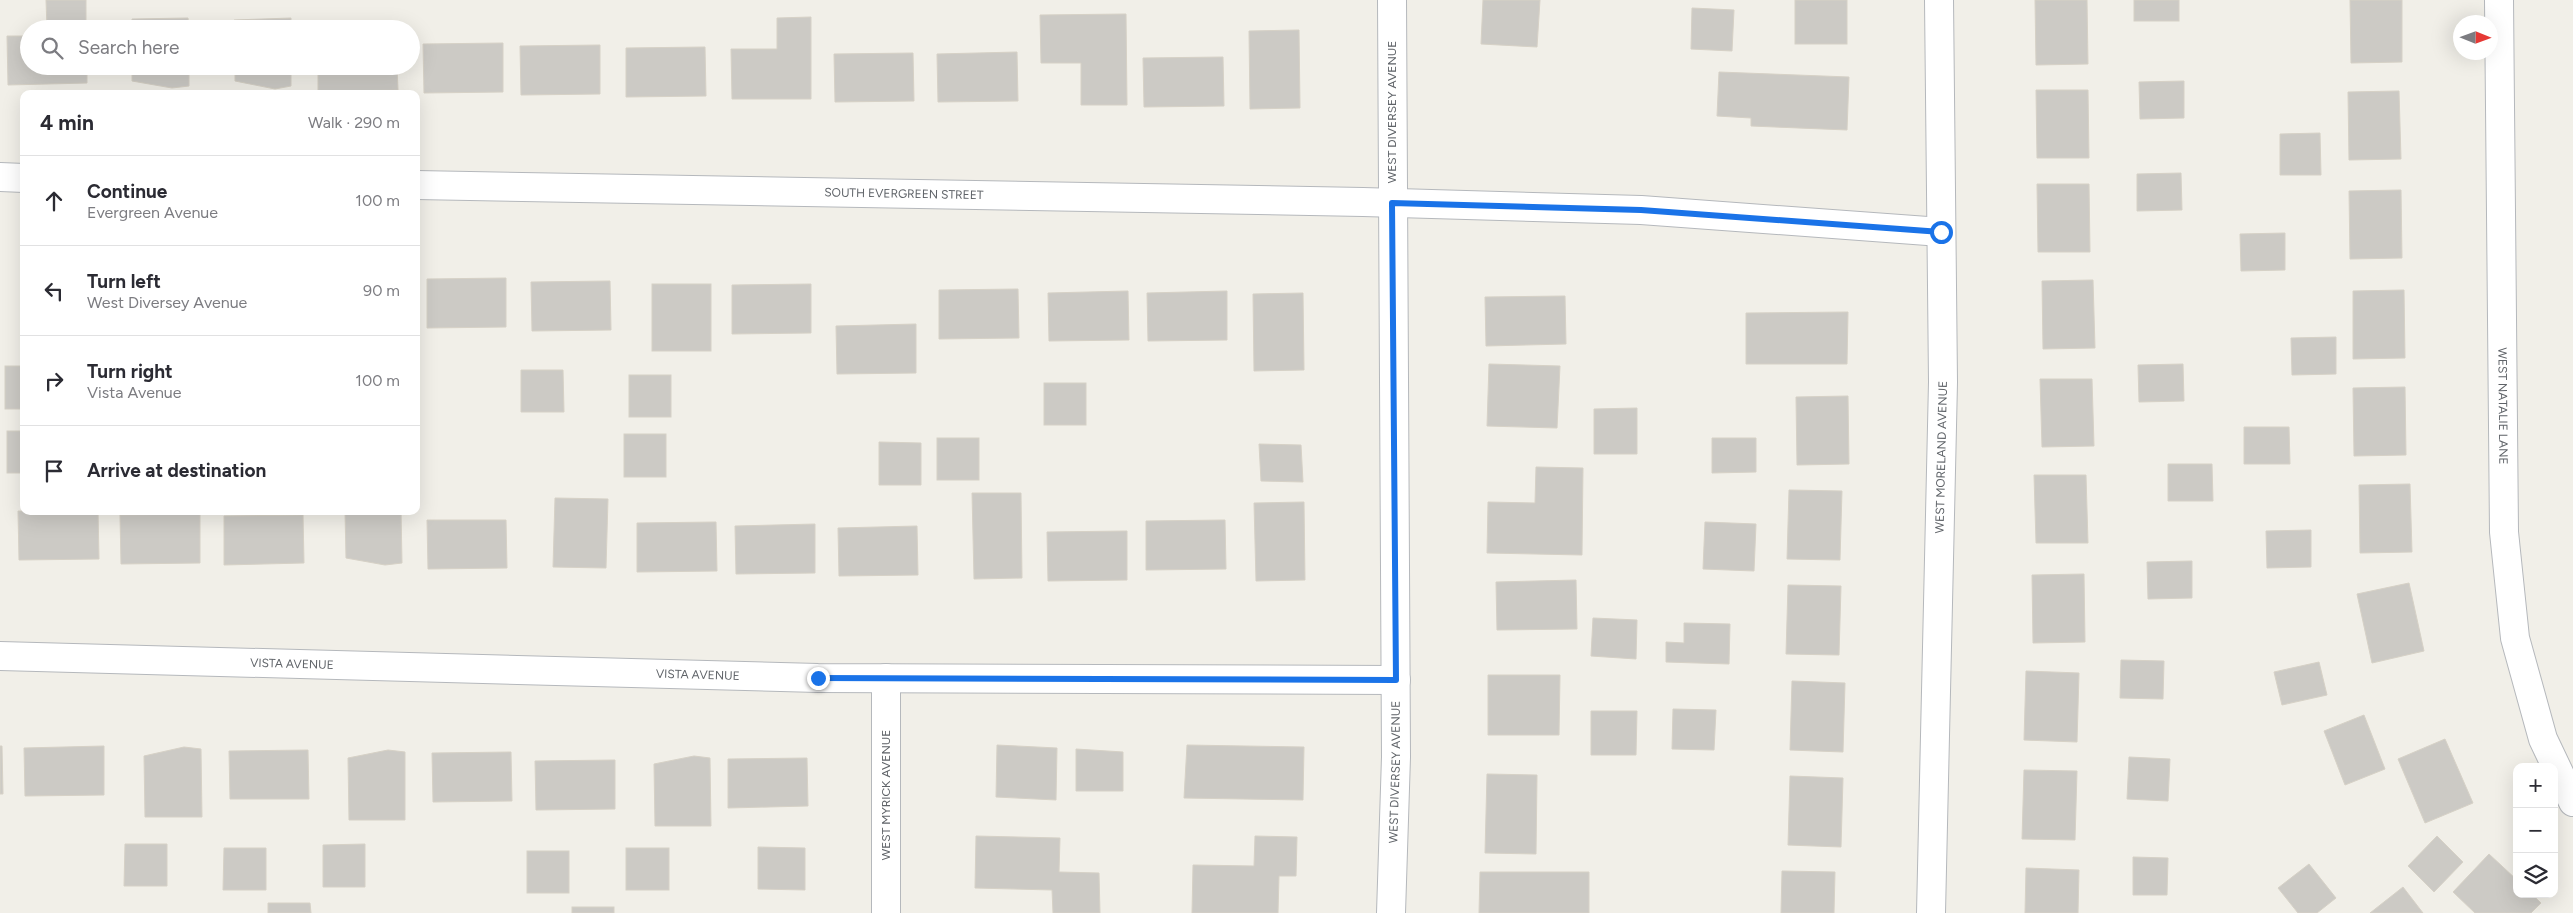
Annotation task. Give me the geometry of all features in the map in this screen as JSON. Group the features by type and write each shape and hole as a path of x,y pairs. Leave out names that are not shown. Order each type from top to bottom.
{"street":[{"name":"WEST DIVERSEY AVENUE","path":"1391,913 1396,757 1392,0"},
{"name":"WEST MORELAND AVENUE","path":"1931,913 1943,382 1939,0"},
{"name":"WEST NATALIE LANE","path":"2499,0 2504,532 2516,638 2544,739 2573,802"},
{"path":"0,177 20,178"},
{"name":"SOUTH EVERGREEN STREET","path":"420,185 1392,203 1641,210 1941,232"},
{"name":"VISTA AVENUE","path":"0,656 818,678 1396,680"},
{"name":"WEST MYRICK AVENUE","path":"886,678 886,913"}],"building":[{"path":"46,0 86,0 86,20 47,20"},
{"path":"1483,0 1540,0 1537,47 1481,44"},
{"path":"1795,0 1847,0 1847,44 1795,44"},
{"path":"2035,0 2087,0 2088,64 2036,65"},
{"path":"2134,0 2179,0 2179,21 2134,21"},
{"path":"2350,0 2402,0 2402,62 2351,63"},
{"path":"1692,8 1734,10 1732,51 1691,49"},
{"path":"1126,14 1127,105 1081,105 1081,63 1041,63 1040,15"},
{"path":"811,17 811,99 732,99 731,49 777,49 777,18"},
{"path":"188,18 188,20 132,20"},
{"path":"291,18 291,20 234,20"},
{"path":"1299,30 1300,108 1250,109 1249,31"},
{"path":"7,36 20,36 20,75 87,75 87,83 8,85"},
{"path":"503,43 503,92 424,93 423,44"},
{"path":"600,45 600,94 521,95 520,46"},
{"path":"705,47 706,96 626,97 626,48"},
{"path":"1017,52 1018,101 938,102 937,54"},
{"path":"913,53 914,101 835,102 834,54"},
{"path":"1223,57 1224,106 1144,107 1143,58"},
{"path":"1719,72 1849,77 1847,130 1751,126 1751,118 1717,116"},
{"path":"132,75 189,75 189,86 172,88 132,81"},
{"path":"235,75 291,75 291,86 275,89 235,81"},
{"path":"318,75 397,75 398,90 318,90"},
{"path":"2184,81 2184,118 2140,119 2139,82"},
{"path":"2036,90 2088,90 2089,158 2037,158"},
{"path":"2399,91 2401,159 2349,160 2348,92"},
{"path":"2320,133 2321,175 2280,175 2280,134"},
{"path":"2181,173 2182,210 2137,211 2137,174"},
{"path":"2037,184 2089,184 2090,252 2038,252"},
{"path":"2401,190 2402,258 2350,259 2349,191"},
{"path":"2285,233 2285,270 2241,271 2240,234"},
{"path":"506,278 506,327 427,328 427,279"},
{"path":"2093,280 2095,348 2043,349 2042,281"},
{"path":"610,281 611,330 532,331 531,282"},
{"path":"652,284 711,284 711,351 652,351"},
{"path":"811,284 811,333 732,334 732,285"},
{"path":"1018,289 1019,338 939,339 939,290"},
{"path":"2404,290 2405,358 2353,359 2353,291"},
{"path":"1128,291 1129,340 1049,341 1048,293"},
{"path":"1227,291 1227,340 1148,341 1147,293"},
{"path":"1303,293 1304,370 1254,371 1253,294"},
{"path":"1565,296 1566,344 1486,346 1485,297"},
{"path":"1848,312 1847,364 1746,364 1746,313"},
{"path":"916,324 916,373 837,374 836,326"},
{"path":"2336,337 2336,374 2292,375 2291,338"},
{"path":"1489,364 1560,366 1557,428 1487,426"},
{"path":"2183,364 2184,401 2139,402 2138,365"},
{"path":"5,366 20,366 20,409 5,409"},
{"path":"521,370 563,370 564,412 521,412"},
{"path":"629,375 671,375 671,417 629,417"},
{"path":"2040,379 2092,379 2094,446 2042,447"},
{"path":"1044,383 1086,383 1086,425 1044,425"},
{"path":"2405,387 2406,455 2354,456 2353,388"},
{"path":"1848,396 1849,464 1797,465 1796,397"},
{"path":"1637,408 1637,454 1594,454 1594,409"},
{"path":"2244,427 2289,427 2290,464 2244,464"},
{"path":"7,431 20,431 20,473 7,473"},
{"path":"624,434 666,434 666,477 624,477"},
{"path":"937,438 979,438 979,480 937,480"},
{"path":"1712,438 1756,438 1756,472 1712,473"},
{"path":"879,442 921,443 921,485 879,485"},
{"path":"1259,444 1301,445 1303,482 1261,481"},
{"path":"2168,464 2212,464 2213,501 2168,501"},
{"path":"1536,467 1583,468 1582,555 1487,553 1488,502 1535,503"},
{"path":"2034,475 2086,475 2088,543 2036,543"},
{"path":"2410,484 2412,552 2360,553 2359,485"},
{"path":"1789,490 1842,491 1840,560 1787,559"},
{"path":"972,493 1021,493 1022,578 974,579"},
{"path":"555,498 608,499 606,568 553,567"},
{"path":"1304,502 1305,580 1256,581 1254,503"},
{"path":"18,511 20,511 20,515 98,515 99,559 19,560"},
{"path":"120,515 200,515 200,563 121,564"},
{"path":"303,515 304,563 224,565 224,516"},
{"path":"345,515 401,515 402,563 385,565 346,558"},
{"path":"427,520 506,520 507,568 428,569"},
{"path":"1225,520 1226,569 1146,570 1146,521"},
{"path":"716,522 717,571 637,572 637,523"},
{"path":"1705,522 1756,524 1754,571 1703,569"},
{"path":"815,524 815,573 736,574 735,526"},
{"path":"917,526 918,575 839,576 838,528"},
{"path":"2311,530 2311,567 2267,568 2266,531"},
{"path":"1127,531 1127,580 1048,581 1047,532"},
{"path":"2192,561 2192,598 2148,599 2147,562"},
{"path":"2084,574 2085,642 2033,643 2032,575"},
{"path":"1576,580 1577,629 1497,630 1496,582"},
{"path":"2409,583 2424,651 2372,663 2357,594"},
{"path":"1788,585 1841,586 1839,655 1786,654"},
{"path":"1593,618 1637,620 1636,659 1591,656"},
{"path":"1684,623 1730,624 1729,664 1666,662 1666,642 1684,643"},
{"path":"2121,660 2164,661 2163,699 2120,698"},
{"path":"2319,662 2327,695 2282,705 2274,672"},
{"path":"2026,671 2079,673 2077,742 2024,740"},
{"path":"1488,675 1560,675 1559,735 1488,735"},
{"path":"1792,681 1845,683 1843,752 1790,750"},
{"path":"1673,709 1716,710 1714,750 1672,749"},
{"path":"1591,711 1637,711 1636,755 1591,755"},
{"path":"2364,715 2385,769 2345,785 2324,731"},
{"path":"2445,739 2473,803 2425,823 2398,759"},
{"path":"997,745 1057,748 1056,800 996,797"},
{"path":"1187,745 1304,747 1303,800 1184,798"},
{"path":"0,746 2,746 3,794 0,794"},
{"path":"104,746 104,795 25,796 24,748"},
{"path":"184,747 201,749 202,817 145,817 144,756"},
{"path":"1076,749 1123,752 1123,791 1076,791"},
{"path":"308,750 309,799 230,799 229,751"},
{"path":"388,750 405,752 405,820 349,820 348,758"},
{"path":"511,752 512,801 433,802 432,753"},
{"path":"694,756 710,758 711,826 655,826 654,764"},
{"path":"2129,757 2170,759 2168,801 2127,799"},
{"path":"807,758 808,806 728,808 728,759"},
{"path":"615,760 615,809 536,810 535,761"},
{"path":"2024,770 2077,771 2075,840 2022,839"},
{"path":"1487,774 1537,775 1536,854 1485,853"},
{"path":"1790,776 1843,778 1841,847 1788,845"},
{"path":"976,836 1060,838 1059,872 1099,873 1100,913 1053,913 1052,890 975,888"},
{"path":"1255,836 1297,837 1296,876 1279,876 1278,913 1192,913 1193,865 1254,866"},
{"path":"2437,836 2463,862 2434,892 2408,866"},
{"path":"125,844 167,844 167,886 124,886"},
{"path":"365,844 365,887 323,887 323,845"},
{"path":"758,847 805,848 805,890 758,889"},
{"path":"224,848 266,848 266,890 223,890"},
{"path":"626,848 669,848 669,890 626,890"},
{"path":"527,851 569,851 569,893 527,893"},
{"path":"2489,854 2513,876 2513,898 2536,898 2541,903 2531,913 2475,913 2453,892"},
{"path":"2133,857 2168,858 2167,895 2133,895"},
{"path":"2309,864 2336,898 2317,913 2298,913 2278,888"},
{"path":"2026,868 2079,870 2078,913 2025,913"},
{"path":"1782,871 1835,872 1834,913 1781,913"},
{"path":"1480,872 1589,872 1589,913 1479,913"},
{"path":"2403,887 2423,913 2370,913"},
{"path":"268,903 310,903 311,913 268,913"},
{"path":"572,907 614,907 614,913 572,913"}],"route":[{"path":"818,678 1396,680 1392,203 1641,210 1941,232"}]}
